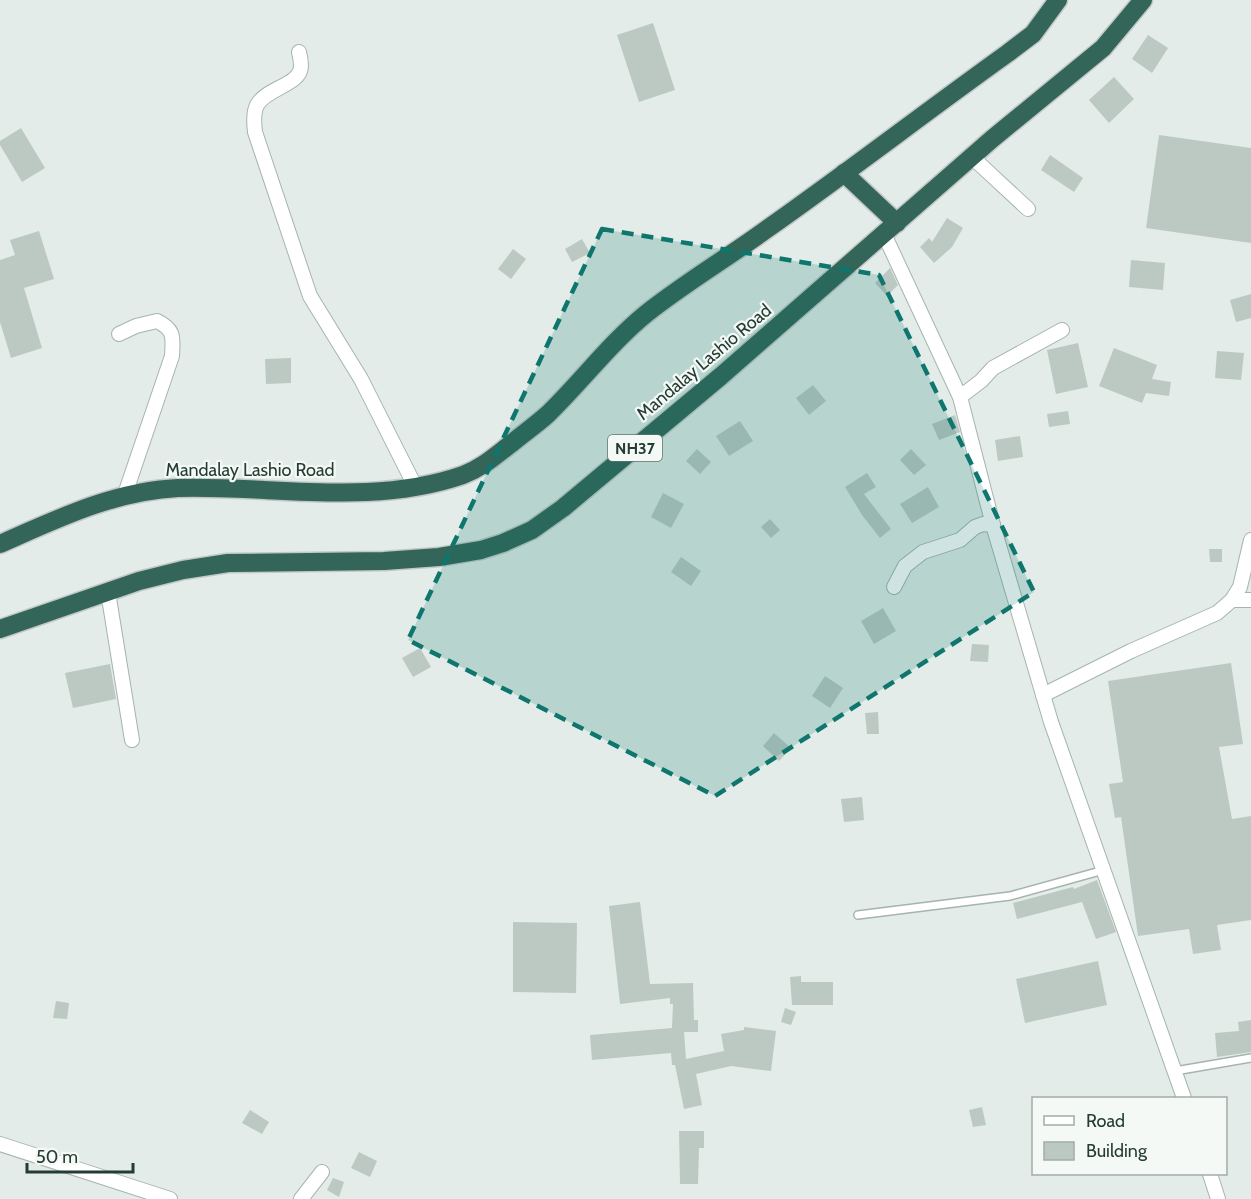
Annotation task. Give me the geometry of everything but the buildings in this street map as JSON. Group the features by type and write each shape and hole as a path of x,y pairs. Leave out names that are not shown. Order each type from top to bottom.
{"highway":[{"name":"Mandalay Lashio Road","path":"0,544 72,513 125,494 177,488 374,492 416,488 466,474 487,463 547,415 625,332 671,294 765,231 1033,34 1058,0"},
{"name":"Mandalay Lashio Road","path":"0,629 108,592 183,570 228,563 384,561 450,555 482,550 532,530 563,508 722,376 972,157 1103,48 1143,0"},
{"path":"844,173 890,228"}],"street":[{"path":"299,52 301,66 294,79 261,99 256,106 255,132 310,296 361,379 416,488"},
{"path":"972,157 1028,209"},
{"path":"890,228 960,397 993,525 1043,695 1184,1097"},
{"path":"119,334 136,326 158,321 168,327 173,338 172,356 125,494"},
{"path":"960,397 981,381 993,368 1062,330"},
{"path":"894,587 905,566 923,552 960,540 975,527 983,524 993,525"},
{"path":"1043,695 1131,651 1217,613 1232,600 1240,587 1251,540"},
{"path":"108,592 132,740"},
{"path":"1232,600 1251,600"},
{"path":"0,1144 170,1199"},
{"path":"301,1199 322,1172"},
{"path":"1211,1175 1218,1199"}],"lane":[{"path":"858,915 1010,896 1104,870"},
{"path":"1175,1071 1251,1058"}],"highlighted area":[{"path":"602,229 879,275 1034,592 715,796 408,640"}]}
